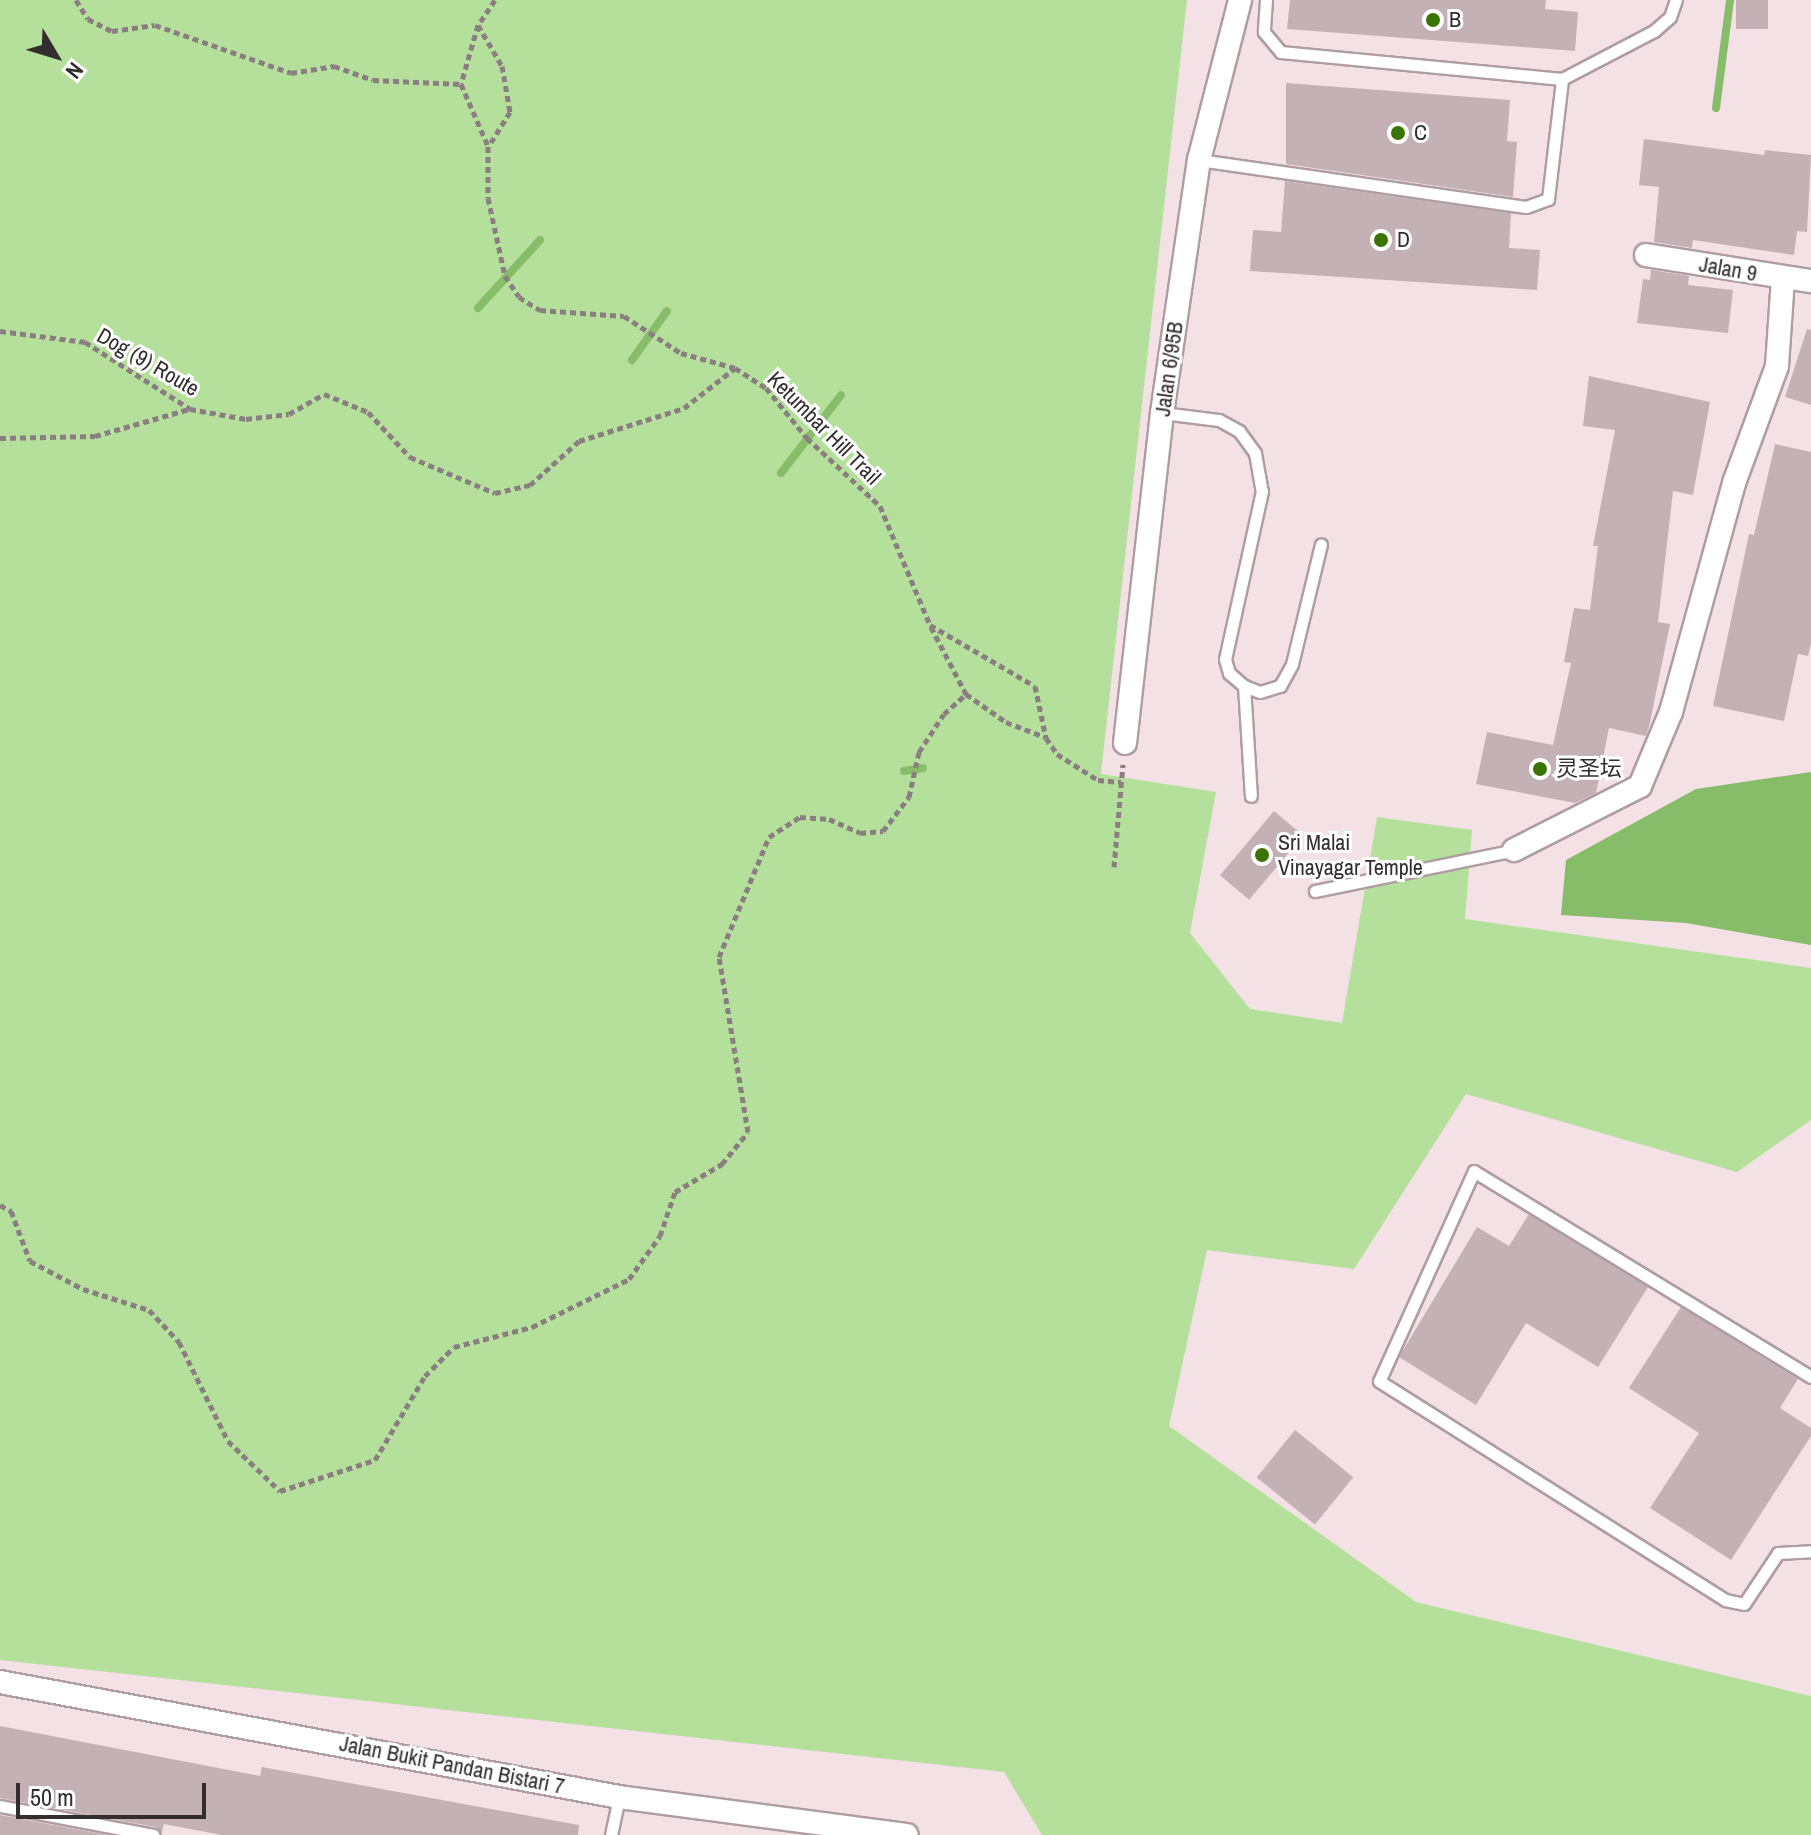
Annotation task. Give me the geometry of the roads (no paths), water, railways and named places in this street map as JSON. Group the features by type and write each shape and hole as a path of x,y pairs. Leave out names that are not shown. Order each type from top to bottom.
{"street":[{"name":"Jalan 6/95B","path":"1125,743 1162,413 1199,160 1240,0"},
{"name":"Jalan 9","path":"1646,255 1811,281"},
{"path":"1514,850 1640,786 1671,712 1734,483 1777,366 1783,279"},
{"name":"Jalan Bukit Pandan Bistari 7","path":"0,1682 619,1797 907,1835"}],"lane":[{"path":"1266,0 1264,32 1281,52 1562,79 1654,31 1670,17 1676,0"},
{"path":"1199,160 1526,207 1548,199 1562,79"},
{"path":"1162,413 1219,420 1239,431 1255,453 1262,491 1225,659 1229,673 1244,686 1260,692 1280,686 1292,664 1321,544"},
{"path":"1244,686 1251,796"},
{"path":"1315,891 1514,850"},
{"path":"1811,1377 1474,1171 1379,1381 1725,1600 1744,1604 1778,1553 1811,1551"},
{"path":"611,1835 619,1797"},
{"path":"0,1806 153,1835"}],"waterway":[{"path":"1716,108 1730,0"},
{"path":"478,308 540,240"},
{"path":"632,360 667,311"},
{"path":"781,473 841,395"},
{"path":"904,771 923,768"}],"place":[{"name":"B","path":"1433,20"},
{"name":"C","path":"1398,133"},
{"name":"D","path":"1381,240"},
{"name":"灵圣坛","path":"1540,769"},
{"name":"Sri Malai Vinayagar Temple","path":"1262,855"}]}
